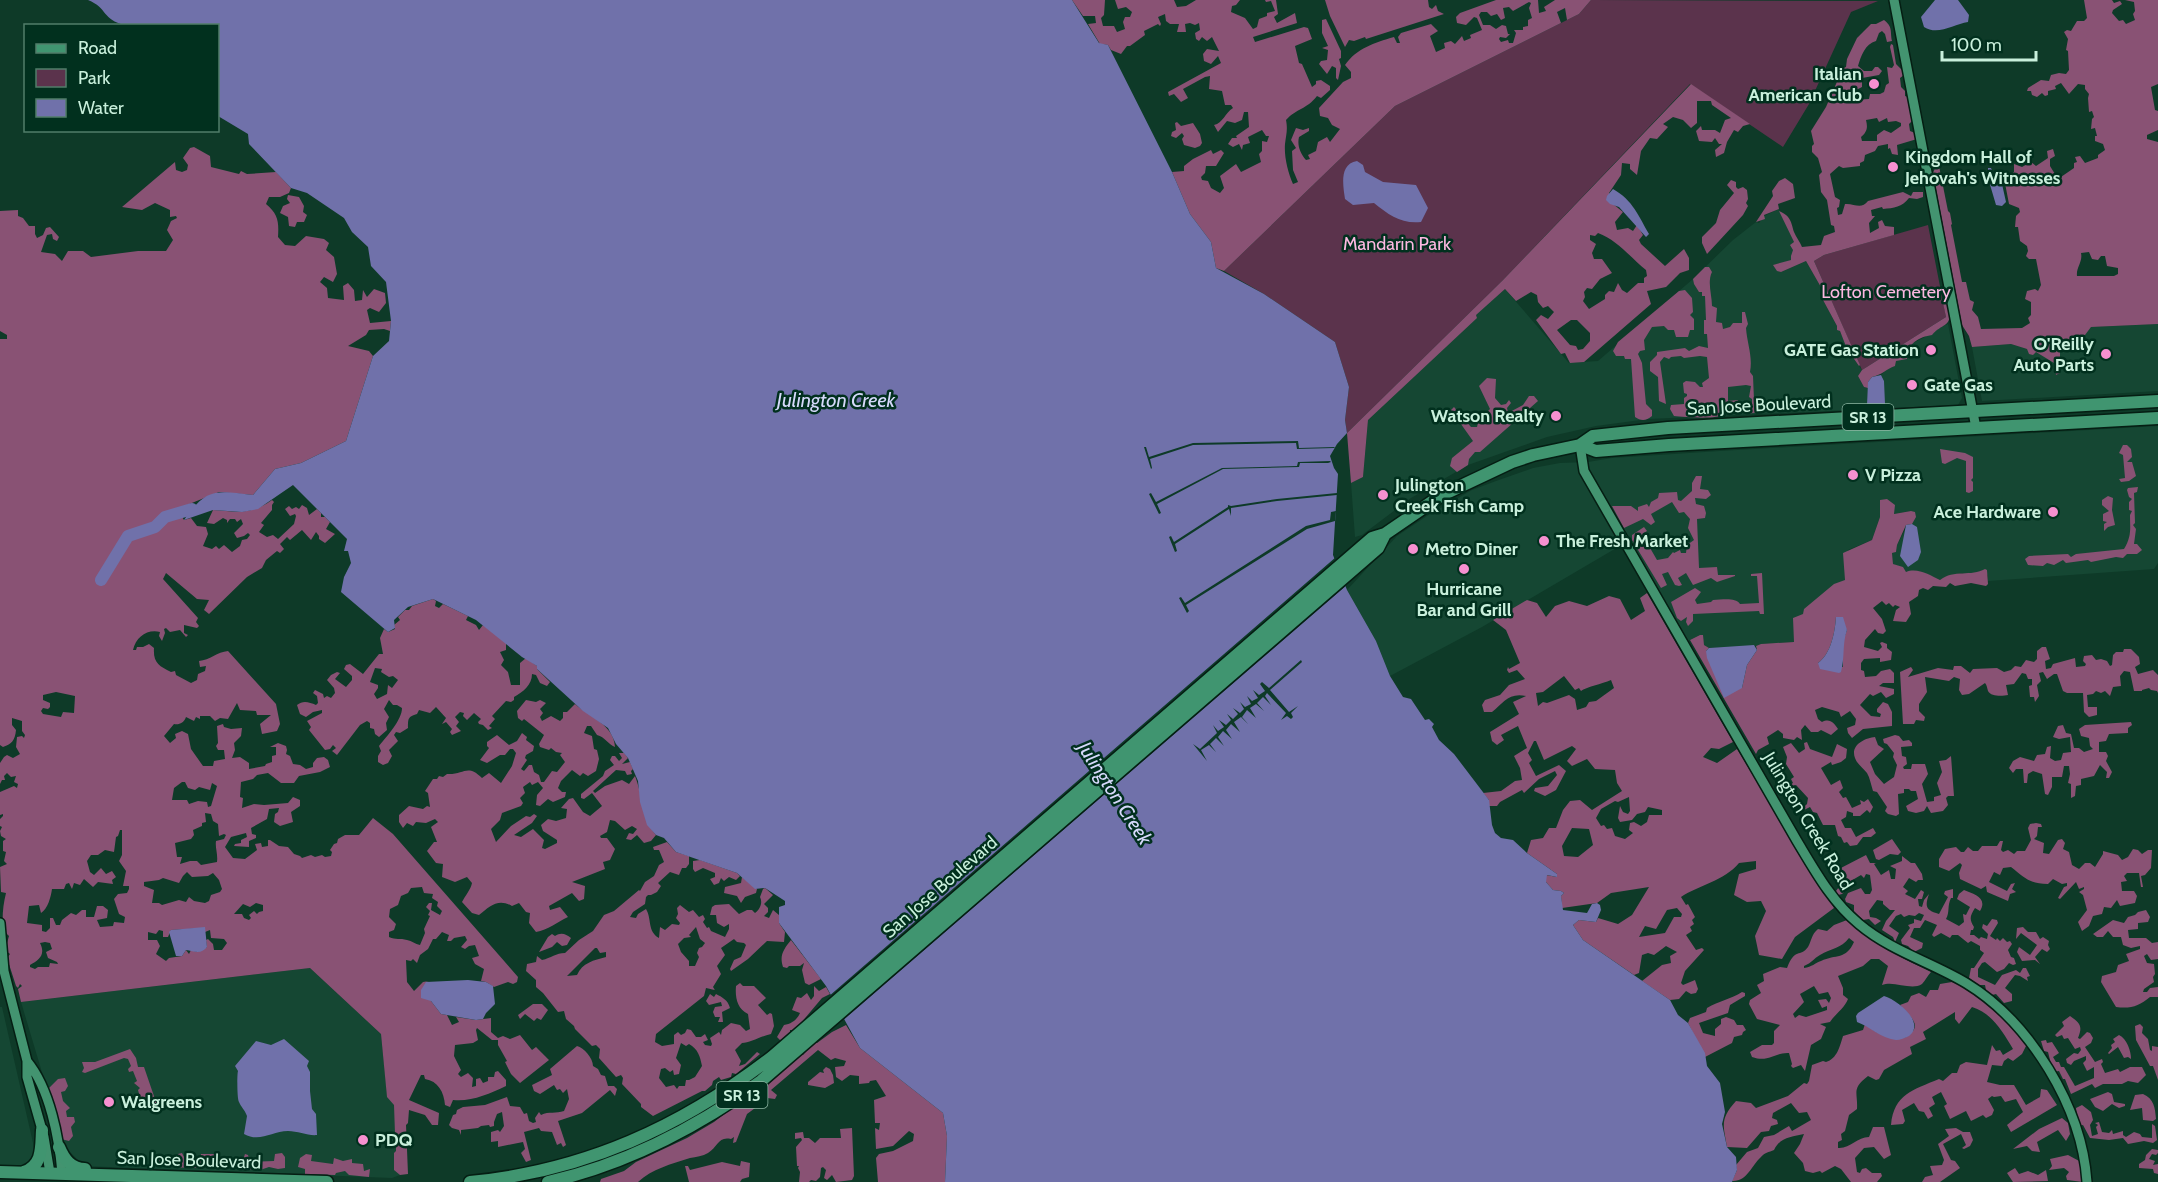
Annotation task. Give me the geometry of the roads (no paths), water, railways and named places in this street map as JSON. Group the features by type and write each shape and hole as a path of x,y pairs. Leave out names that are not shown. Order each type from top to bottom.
{"main road":[{"name":"San Jose Boulevard","path":"548,1182 613,1163 661,1143 729,1104 761,1081 822,1021 1354,560 1372,538 1385,534 1423,506 1477,477 1533,455 1580,445 1593,436 1668,428 2158,401"},
{"path":"2119,404 2121,420"},
{"name":"San Jose Boulevard","path":"1580,445 1596,451 2158,418"},
{"path":"1845,419 1845,435"},
{"path":"1668,428 1669,445"},
{"name":"San Jose Boulevard","path":"470,1182 514,1176 559,1166 632,1142 722,1094 822,1021"},
{"path":"22,1173 31,1169 38,1162 42,1131"},
{"path":"59,1147 67,1161 79,1169 179,1172 183,1177"},
{"path":"508,1182 557,1172 559,1166"},
{"name":"San Jose Boulevard","path":"0,1172 56,1178 183,1177 327,1182"}],"street":[{"path":"1895,5 1976,428"},
{"name":"Julington Creek Road","path":"1580,445 1584,471 1819,878 1846,912 1872,934 1896,949 1968,984 1994,1002 2013,1021 2036,1050 2068,1106 2081,1143 2087,1182"},
{"path":"0,923 4,971 27,1061 27,1077 56,1178"},
{"path":"27,1061 37,1072 56,1130 59,1147 56,1178"}],"water":[{"name":"Julington Creek","path":"88,0 1072,0 1099,43 1108,45 1172,172 1190,214 1211,242 1216,268 1264,294 1335,342 1349,387 1345,420 1347,433 1330,456 1338,474 1333,555 1347,590 1376,641 1390,676 1403,697 1411,699 1425,720 1429,719 1434,724 1432,727 1439,740 1454,754 1489,800 1495,833 1501,838 1513,840 1557,874 1557,877 1547,875 1546,882 1553,890 1564,893 1561,896 1563,910 1587,913 1592,904 1600,905 1601,910 1596,922 1579,920 1573,925 1583,940 1670,1000 1678,1015 1688,1023 1705,1053 1707,1066 1720,1083 1725,1112 1722,1124 1727,1147 1736,1157 1737,1170 1732,1182 945,1182 947,1136 943,1113 860,1048 826,986 779,923 779,907 785,905 785,901 765,888 755,889 737,873 676,852 664,838 656,835 647,825 640,802 638,781 628,758 616,744 608,728 583,711 537,669 537,666 522,657 476,620 433,599 408,607 394,620 395,628 388,632 341,592 344,577 351,563 348,551 344,551 347,539 293,485 258,509 242,512 213,510 184,520 192,509 206,497 221,492 253,495 275,469 301,463 346,441 373,356 389,341 391,321 386,282 371,266 368,247 352,232 344,218 307,193 291,188 249,144 248,134 219,117 219,24 122,24 108,17"},
{"path":"1935,0 1958,0 1969,15 1968,22 1940,30 1924,27 1921,17"},
{"path":"1357,161 1363,165 1365,172 1383,182 1416,185 1428,208 1421,222 1407,222 1396,218 1374,203 1353,205 1345,199 1343,182 1345,171 1347,166"},
{"path":"1988,168 1991,168 1996,181 2002,184 2006,202 2002,206 1996,205 1988,178"},
{"path":"1613,189 1626,198 1635,209 1649,234 1646,237 1619,207 1606,200"},
{"path":"1881,375 1884,381 1885,404 1867,405 1868,382 1872,377"},
{"path":"1912,524 1917,527 1921,552 1918,560 1908,567 1900,556 1906,525"},
{"path":"1836,617 1843,617 1847,630 1842,667 1839,673 1820,669 1818,663 1829,648"},
{"path":"1754,645 1757,650 1747,665 1742,688 1724,698 1706,651 1709,648"},
{"path":"205,927 207,947 205,949 197,952 186,950 182,956 176,956 169,932 171,930"},
{"path":"468,980 486,982 493,986 495,1004 483,1019 476,1020 441,1014 431,1001 421,998 421,990 426,982"},
{"path":"1884,996 1903,1007 1912,1019 1913,1031 1909,1036 1899,1040 1891,1039 1857,1022 1858,1013"},
{"path":"284,1039 309,1061 307,1066 310,1072 312,1109 316,1114 317,1135 288,1131 261,1137 244,1134 247,1116 238,1100 238,1071 235,1066 256,1041 271,1045"}],"waterway":[{"path":"101,580 128,536 155,527 165,517 192,509"}],"place":[{"name":"Italian American Club","path":"1874,84"},
{"name":"Kingdom Hall of Jehovah's Witnesses","path":"1893,167"},
{"name":"GATE Gas Station","path":"1931,350"},
{"name":"O'Reilly Auto Parts","path":"2106,354"},
{"name":"Gate Gas","path":"1912,385"},
{"name":"Watson Realty","path":"1556,416"},
{"name":"V Pizza","path":"1853,475"},
{"name":"Julington Creek Fish Camp","path":"1383,495"},
{"name":"Ace Hardware","path":"2053,512"},
{"name":"The Fresh Market","path":"1544,541"},
{"name":"Metro Diner","path":"1413,549"},
{"name":"Hurricane Bar and Grill","path":"1464,569"},
{"name":"Walgreens","path":"109,1102"},
{"name":"PDQ","path":"363,1140"}],"park label":[{"name":"Mandarin Park","path":"1397,244"},
{"name":"Lofton Cemetery","path":"1886,292"}]}
